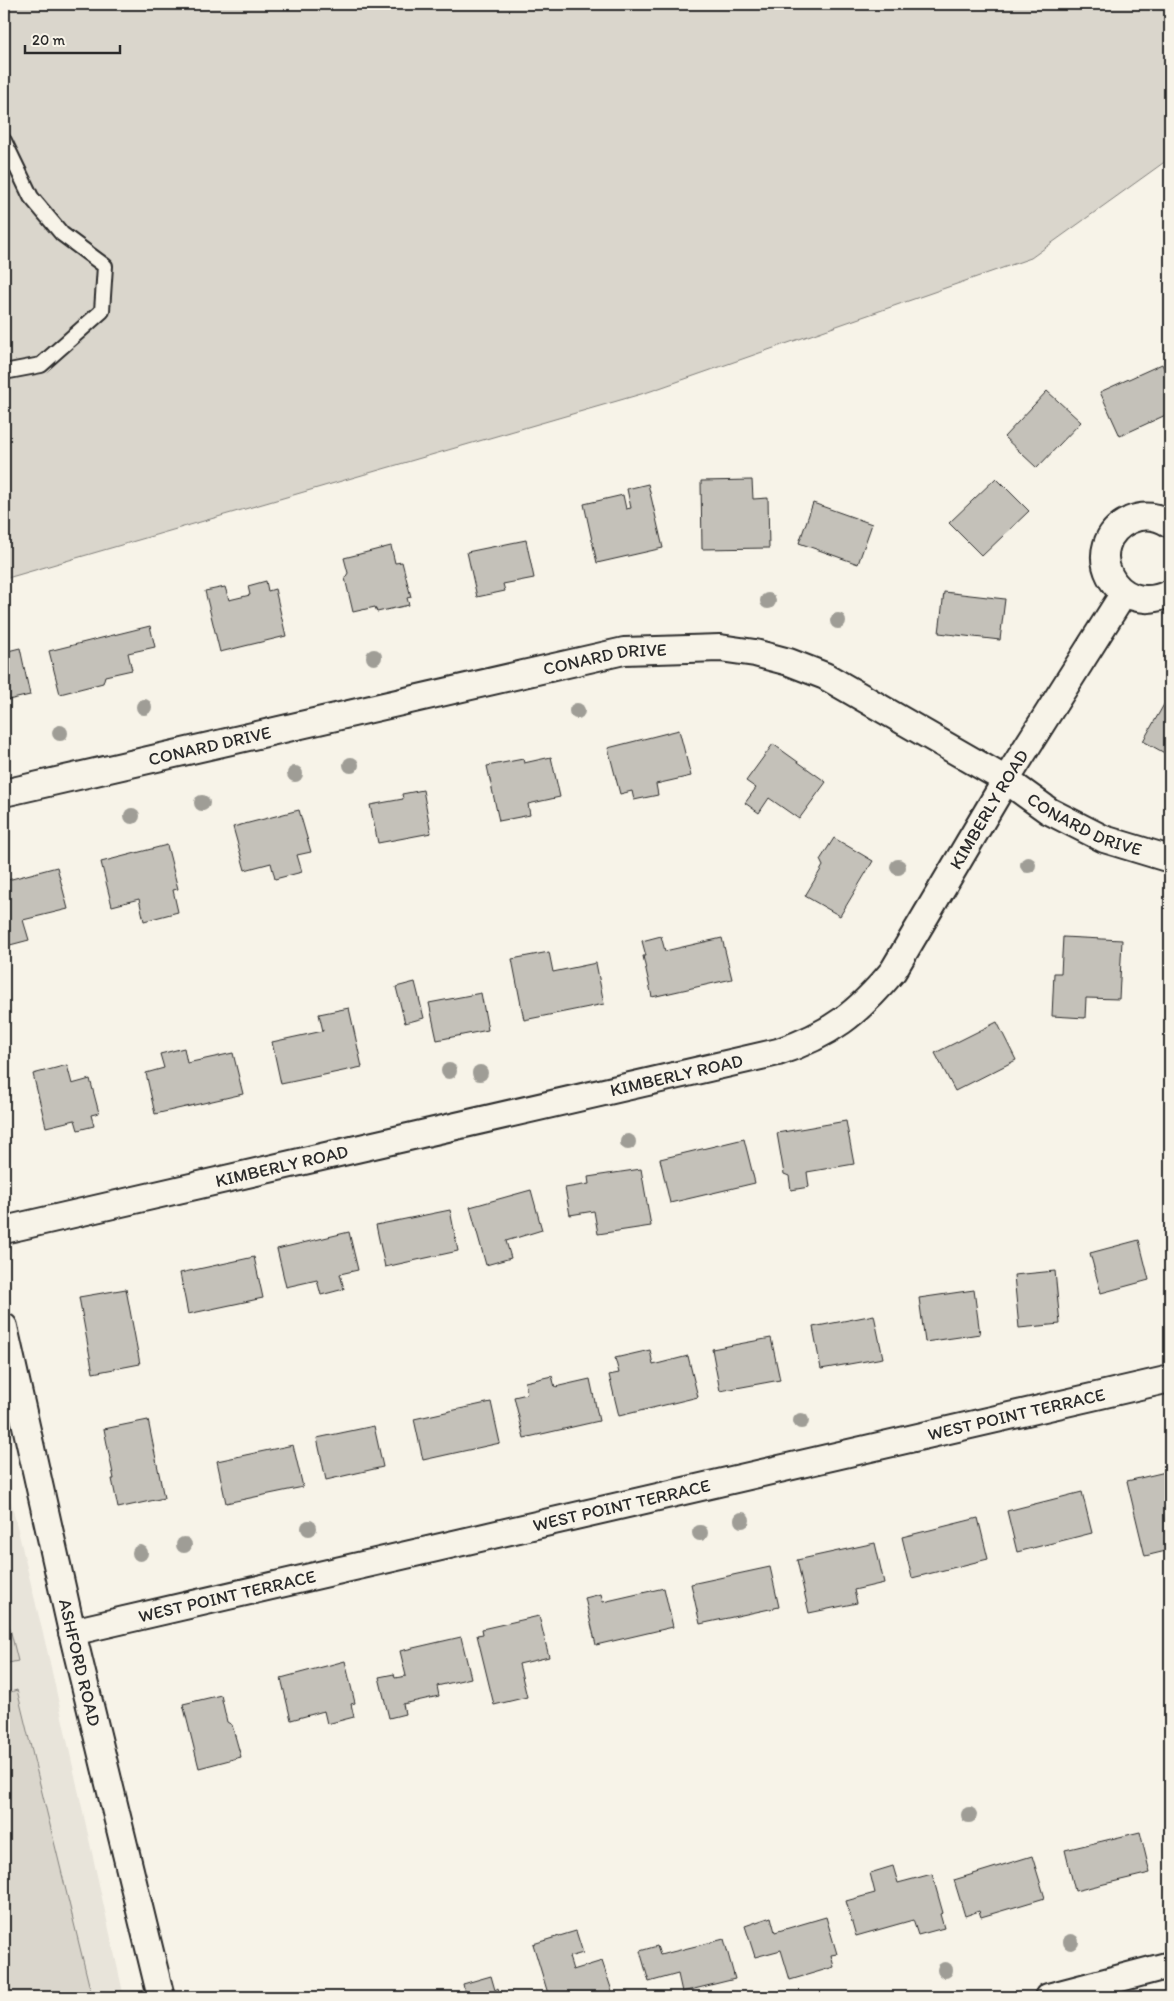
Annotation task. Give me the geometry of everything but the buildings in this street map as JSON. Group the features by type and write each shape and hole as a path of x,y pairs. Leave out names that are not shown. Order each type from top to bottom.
{"street":[{"path":"1170,524 1163,519 1150,516 1136,517 1124,523 1113,532 1107,545 1106,565 1113,584 1124,593 1135,598 1148,600 1160,598 1170,593"},
{"name":"KIMBERLY ROAD","path":"4,1230 778,1052 803,1044 828,1032 874,994 893,971 1006,780 1124,593"},
{"name":"CONARD DRIVE","path":"4,794 624,651 720,648 755,653 825,676 1006,780 1049,812 1104,838 1170,859"},
{"name":"ASHFORD ROAD","path":"4,1327 72,1632 161,1997"},
{"name":"WEST POINT TERRACE","path":"72,1632 1170,1379"},
{"path":"1048,1997 1170,1965"}],"lane":[{"path":"4,142 31,197 62,234 105,266 102,311 42,365 4,372"}],"shaded area":[{"path":"4,4 1170,4 1170,158 1031,258 648,392 4,579"},
{"path":"4,1473 48,1654 124,1997 4,1997"},
{"path":"4,1604 18,1661 4,1664"},
{"path":"17,1690 92,1997 4,1997 4,1694"}]}
